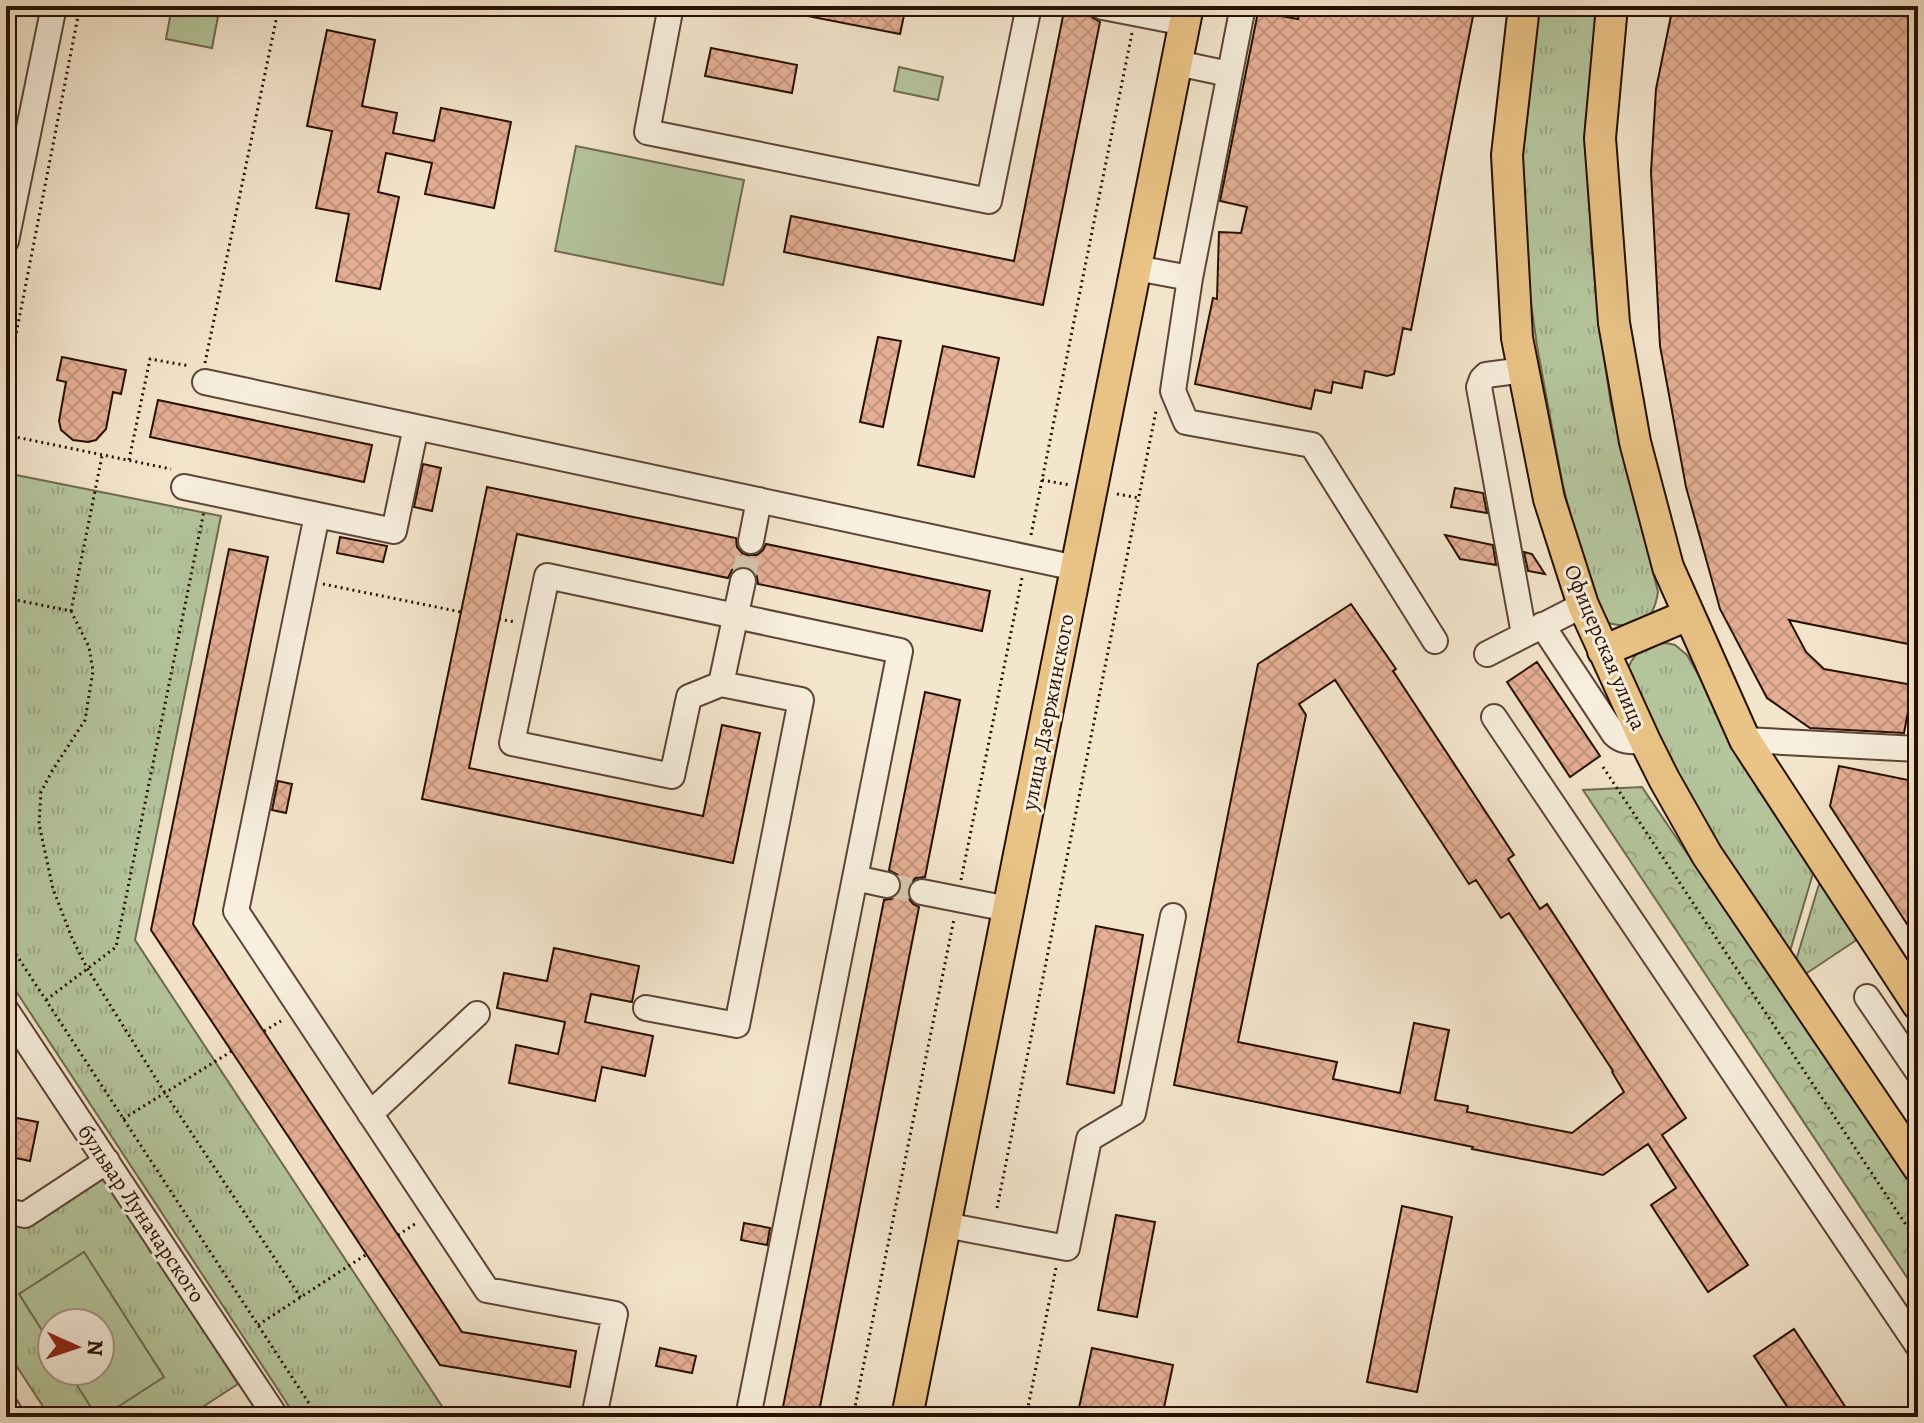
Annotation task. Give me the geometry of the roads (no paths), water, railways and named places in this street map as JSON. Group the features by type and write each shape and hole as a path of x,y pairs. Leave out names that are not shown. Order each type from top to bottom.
{"main road":[{"name":"Офицерская улица","path":"1524,6 1507,155 1517,338 1549,499 1583,605 1645,741 1707,855 1918,1167"},
{"path":"1612,6 1600,138 1614,323 1635,442 1668,567 1745,740 1918,1005"},
{"name":"улица Дзержинского","path":"907,1417 1186,14"},
{"path":"1603,651 1688,615"}],"street":[{"path":"6,241 54,6"},
{"path":"671,6 647,132 989,201 1029,6"},
{"path":"1243,6 1190,278 1173,391 1186,422 1312,445 1435,641"},
{"path":"1103,7 1136,13 1186,14"},
{"path":"1177,63 1229,74"},
{"path":"1136,268 1190,278"},
{"path":"1524,370 1486,375 1479,387 1533,630 1619,739 1645,741"},
{"path":"200,372 416,427 1076,568"},
{"path":"190,483 394,531 416,427"},
{"path":"751,541 759,500"},
{"path":"317,515 236,911 487,1290 615,1314 594,1417"},
{"path":"646,1008 737,1025 801,700 721,684 689,697 672,776 512,743 547,576 900,651 748,1417"},
{"path":"721,684 743,581"},
{"path":"1487,654 1583,605"},
{"path":"1494,717 1918,1346"},
{"path":"1745,740 1918,749"},
{"path":"855,878 887,885"},
{"path":"922,892 1008,909"},
{"path":"945,1225 1067,1248 1089,1139 1133,1113 1173,916"},
{"path":"1867,997 1918,1072"},
{"name":"бульвар Луначарского","path":"6,1010 276,1417"},
{"path":"370,1114 477,1014"},
{"path":"6,1211 25,1215 107,1161"},
{"path":"6,1407 12,1417"}],"tunnel":[{"path":"743,581 751,541"},
{"path":"887,885 922,892"}]}
